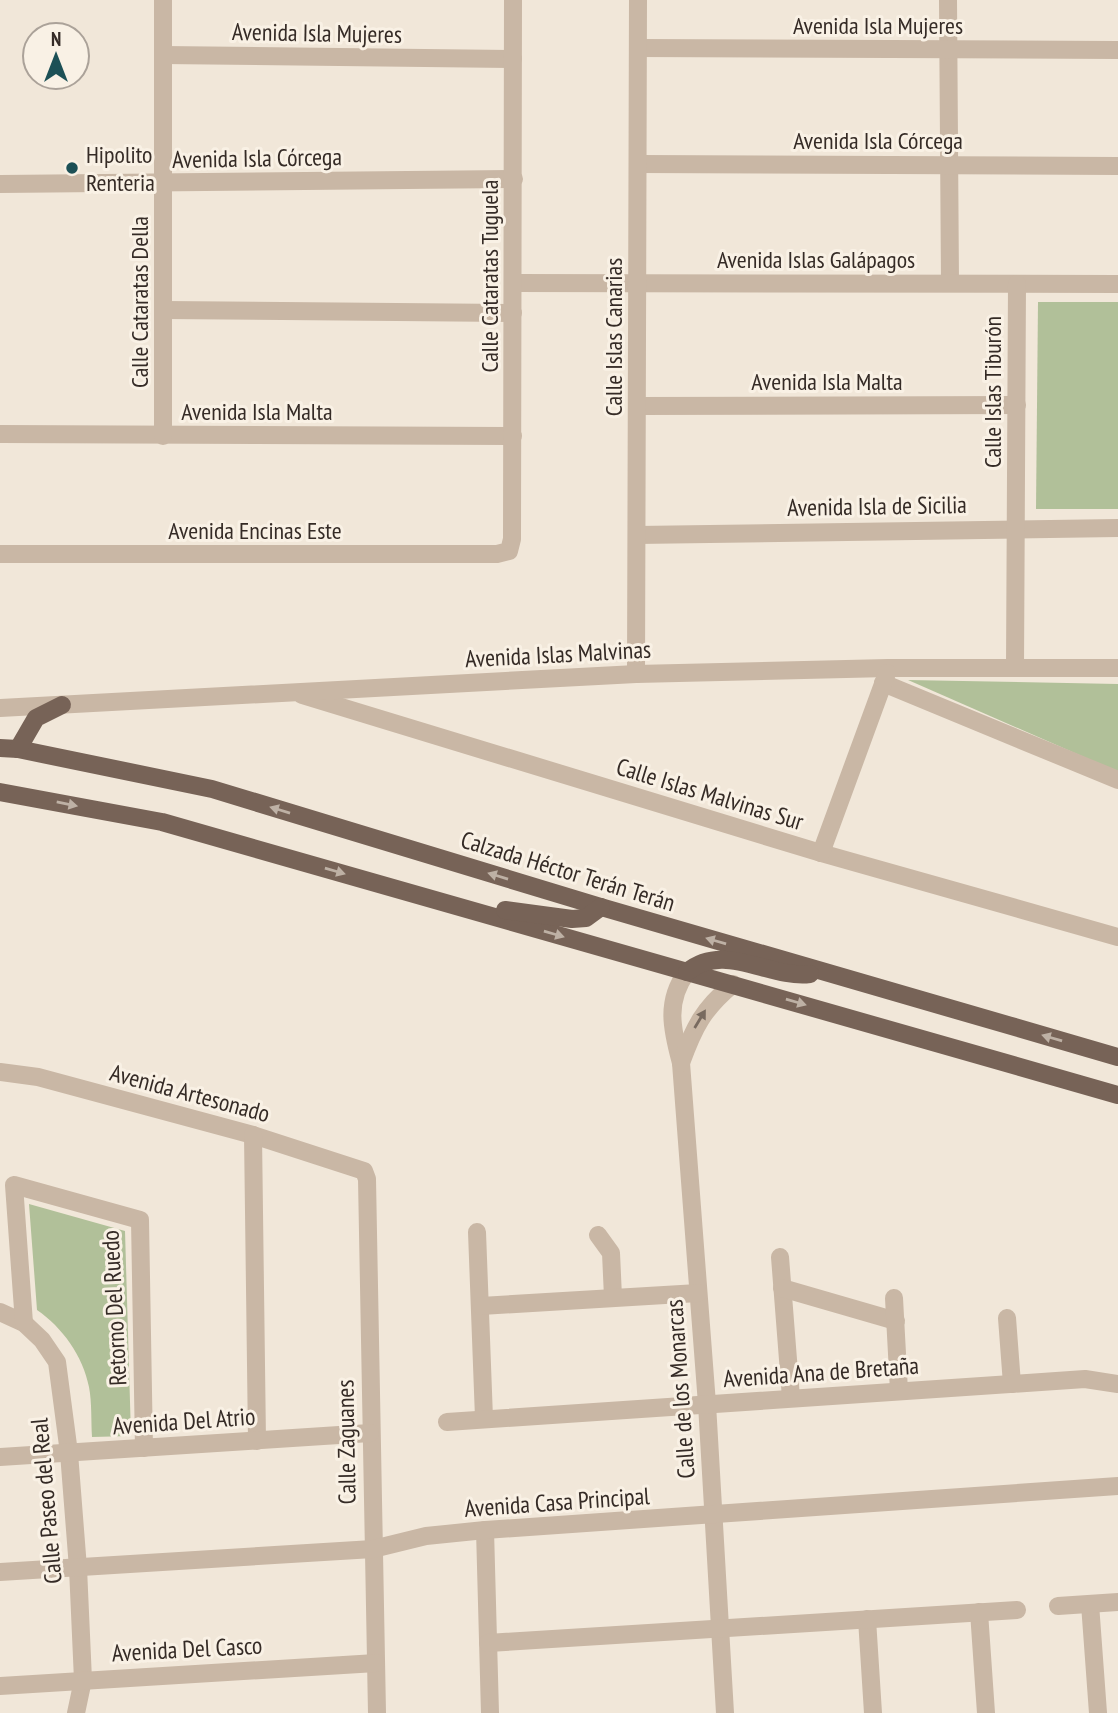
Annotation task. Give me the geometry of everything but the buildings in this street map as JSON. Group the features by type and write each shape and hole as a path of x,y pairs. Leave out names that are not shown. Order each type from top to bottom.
{"main road":[{"path":"9,748 36,718 62,705"},
{"name":"Calzada Héctor Terán Terán","path":"9,748 212,789 601,907 1118,1056"},
{"path":"0,792 162,822 1118,1095"},
{"path":"463,908 490,908 572,919 586,918 601,907"},
{"path":"687,972 695,965 719,959 734,960 787,974 824,972"}],"street":[{"name":"Calle Cataratas Della","path":"163,0 163,436"},
{"name":"Calle Cataratas Tuguela","path":"509,551 512,540 513,436 513,0"},
{"name":"Calle Islas Canarias","path":"636,674 638,0"},
{"path":"948,0 950,283"},
{"name":"Avenida Isla Mujeres","path":"638,48 1118,50"},
{"name":"Avenida Isla Mujeres","path":"163,55 513,59"},
{"name":"Avenida Isla Córcega","path":"639,164 1118,166"},
{"name":"Avenida Isla Córcega","path":"0,184 514,179"},
{"name":"Avenida Islas Galápagos","path":"514,283 1118,284"},
{"name":"Calle Islas Tiburón","path":"1015,668 1017,284"},
{"path":"164,310 513,313"},
{"name":"Avenida Isla Malta","path":"637,406 1017,405"},
{"name":"Avenida Isla Malta","path":"0,434 513,436"},
{"name":"Avenida Isla de Sicilia","path":"637,535 1118,528"},
{"name":"Avenida Encinas Este","path":"0,554 497,554 509,551"},
{"name":"Avenida Islas Malvinas","path":"0,708 636,674 886,675 1015,668 1118,668"},
{"path":"821,853 886,675 1118,780"},
{"name":"Calle Islas Malvinas Sur","path":"290,692 821,853 1118,937"},
{"name":"Calle de los Monarcas","path":"687,972 678,983 671,1014 681,1063 707,1404 725,1713"},
{"name":"Calle de los Monarcas","path":"681,1063 701,1014 733,984"},
{"name":"Avenida Artesonado","path":"0,1072 38,1077 253,1135 364,1171"},
{"path":"253,1135 257,1441"},
{"name":"Calle Zaguanes","path":"364,1171 377,1713"},
{"name":"Retorno Del Ruedo","path":"24,1323 14,1185 139,1220 144,1448"},
{"path":"477,1232 484,1418"},
{"path":"598,1235 611,1253 613,1297"},
{"path":"780,1257 791,1398"},
{"path":"782,1288 896,1321"},
{"path":"481,1306 698,1293"},
{"path":"894,1298 899,1391"},
{"name":"Calle Paseo del Real","path":"0,1312 24,1323 42,1340 57,1362 69,1453 78,1567 83,1680 76,1713"},
{"path":"1007,1318 1012,1384"},
{"name":"Avenida Ana de Bretaña","path":"447,1422 1085,1379 1118,1384"},
{"name":"Avenida Del Atrio","path":"0,1457 370,1433"},
{"name":"Avenida Casa Principal","path":"0,1573 373,1549 426,1536 485,1530 1118,1486"},
{"path":"485,1530 490,1713"},
{"path":"1058,1606 1118,1602"},
{"path":"1090,1604 1098,1713"},
{"path":"488,1643 1017,1610"},
{"path":"979,1612 986,1713"},
{"path":"867,1619 873,1713"},
{"name":"Avenida Del Casco","path":"0,1686 376,1663"}],"green space":[{"path":"1038,302 1118,302 1118,509 1036,509"},
{"path":"908,680 1118,684 1118,772"},
{"path":"29,1204 125,1231 131,1436 92,1437 90,1393 82,1364 63,1334 37,1310"}],"place":[{"name":"Hipolito Renteria","path":"72,168"}]}
